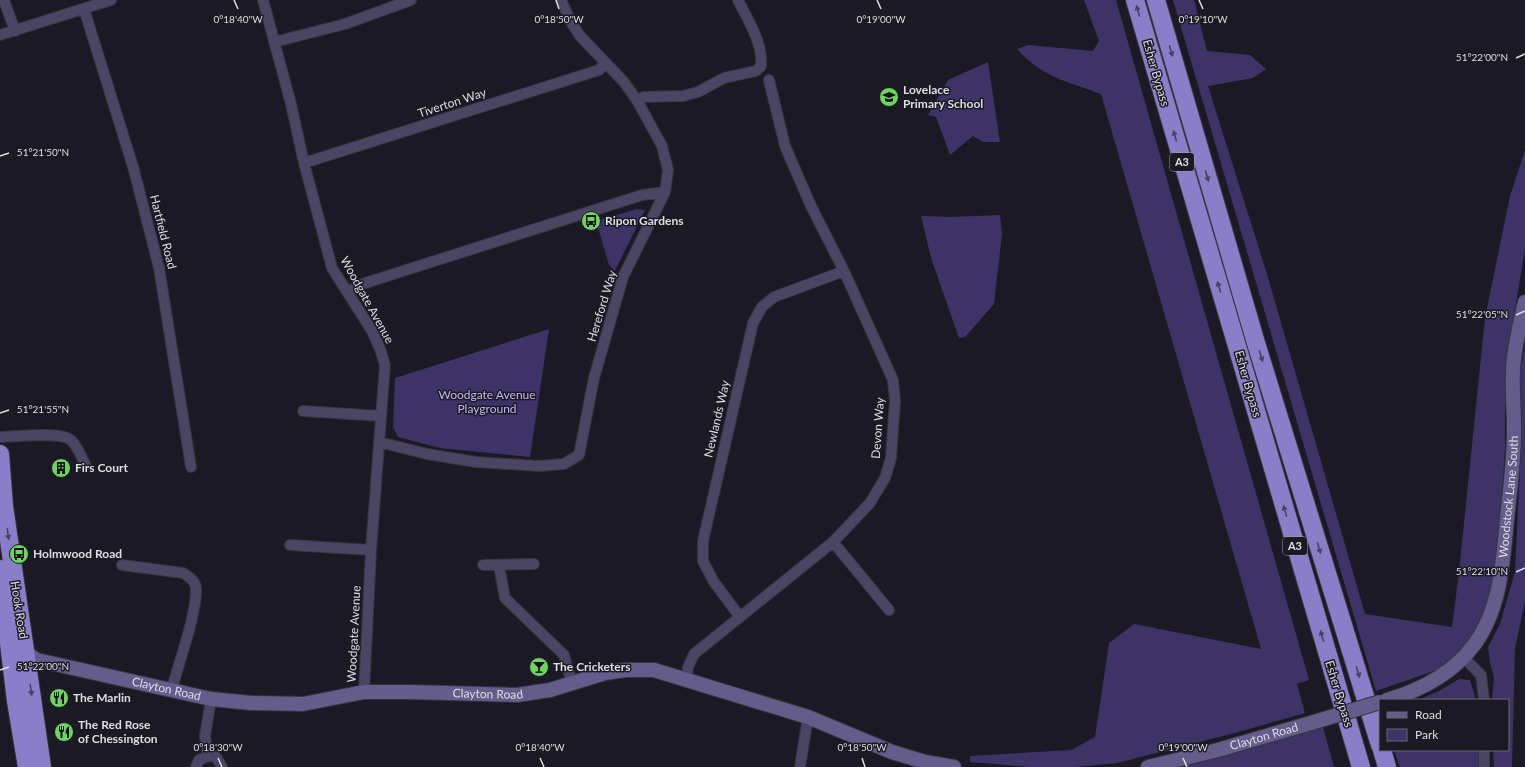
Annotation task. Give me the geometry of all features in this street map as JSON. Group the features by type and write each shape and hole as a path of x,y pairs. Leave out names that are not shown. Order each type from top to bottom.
{"highway":[{"name":"Esher Bypass","path":"1135,0 1361,767"},
{"name":"Esher Bypass","path":"1156,0 1256,343 1379,742"},
{"name":"Hook Road","path":"0,454 27,767"},
{"name":"Hook Road","path":"0,569 42,767"},
{"path":"1382,751 1387,767"}],"street":[{"path":"4,0 16,31"},
{"path":"0,35 111,0"},
{"name":"Woodgate Avenue","path":"263,0 332,268 380,349 385,365 371,550 364,692"},
{"path":"274,42 345,24 411,0"},
{"name":"Hereford Way","path":"380,442 427,454 476,462 539,466 564,464 579,455 594,378 623,277 664,192 668,170 662,146 638,102 624,82 580,36 571,22 561,0"},
{"path":"638,102 643,98 683,96 698,92 724,78 756,71 761,66 761,54 752,28 738,0"},
{"name":"Hartfield Road","path":"84,9 134,170 159,268 191,467"},
{"name":"Tiverton Way","path":"304,164 599,70 605,63"},
{"name":"Devon Way","path":"688,679 688,666 694,654 833,542 870,503 885,478 891,458 895,402 893,380 844,271 811,206 785,146 769,80"},
{"path":"348,293 359,285 634,197 664,192"},
{"name":"Newlands Way","path":"740,617 714,582 703,560 703,541 753,323 762,307 774,297 844,271"},
{"name":"Woodstock Lane South","path":"1464,658 1476,643 1489,619 1497,594 1502,570 1514,432 1513,370 1518,332 1525,302"},
{"path":"303,412 381,416"},
{"path":"0,438 60,436 70,439 77,447 86,467"},
{"path":"833,542 889,610"},
{"path":"290,545 371,550"},
{"path":"483,565 499,566 534,564"},
{"path":"122,565 183,573 191,578 196,588 192,614 172,690"},
{"path":"499,566 505,598 564,655 572,684"},
{"name":"Clayton Road","path":"17,652 37,660 211,699 250,703 303,704 364,692 517,695 572,684 606,673 625,670 654,670 688,679 808,717 892,752 933,765 954,767"},
{"path":"1391,699 1438,679 1464,658 1481,675 1484,699"},
{"path":"208,756 205,736 211,699"},
{"name":"Clayton Road","path":"1148,767 1204,754 1379,702"},
{"path":"800,767 808,717"},
{"path":"1484,751 1484,767"},
{"path":"196,767 199,760 208,756 216,757 222,767"}],"green space":[{"path":"1084,0 1116,0 1309,680 1297,684 1305,713 1235,733 1117,763 1075,767 1029,767 970,762 970,756 1071,750 1095,737 1109,643 1134,624 1261,649 1101,94 1066,82 1046,73 1027,59 1017,49 1028,45 1093,51 1099,41"},
{"path":"1173,0 1194,0 1207,51 1250,55 1266,69 1253,78 1208,86 1267,274 1365,614 1452,627 1485,318 1510,196 1525,150 1525,248 1505,372 1505,448 1497,561 1489,602 1479,627 1467,644 1440,669 1376,691"},
{"path":"988,62 1000,142 983,142 973,136 950,155 936,117 928,115 948,80"},
{"path":"637,209 645,210 615,271 609,265 596,221"},
{"path":"1000,215 1002,234 994,304 965,337 959,338 931,258 921,216 951,217"},
{"name":"Woodgate Avenue Playground","path":"549,329 530,457 440,448 398,437 393,427 395,378"},
{"path":"1525,345 1525,602 1515,648 1512,767 1494,767 1493,751 1509,751 1509,699 1492,699 1494,677 1488,647 1500,624 1515,572 1521,446 1520,372"},
{"path":"1459,679 1470,680 1476,699 1420,699 1439,691"},
{"path":"1323,727 1334,767 1180,767"},
{"path":"1394,751 1479,751 1479,767 1400,767"}],"place":[{"name":"Lovelace Primary School","path":"889,97"},
{"name":"Ripon Gardens","path":"591,221"},
{"name":"Firs Court","path":"61,468"},
{"name":"Holmwood Road","path":"19,554"},
{"name":"The Cricketers","path":"539,667"},
{"name":"The Marlin","path":"59,698"},
{"name":"The Red Rose of Chessington","path":"64,732"}]}
